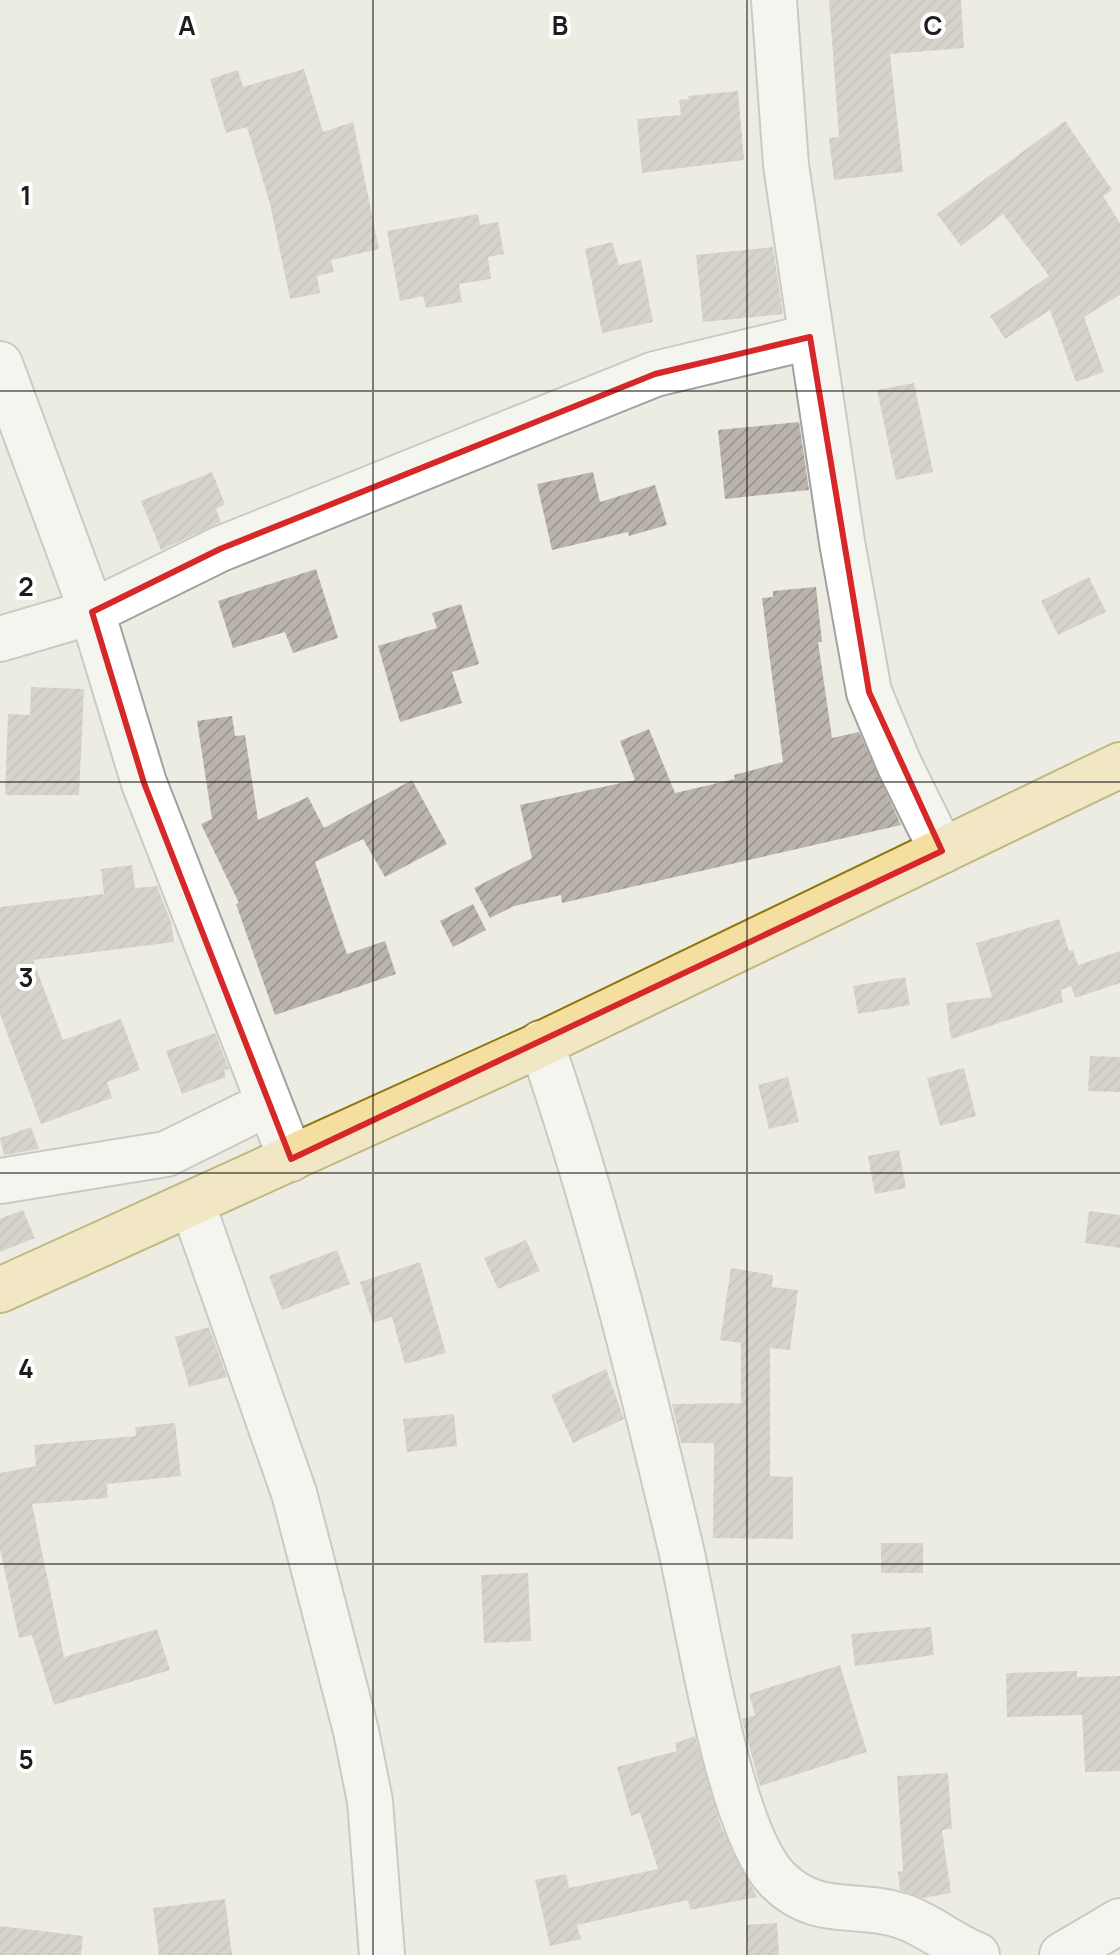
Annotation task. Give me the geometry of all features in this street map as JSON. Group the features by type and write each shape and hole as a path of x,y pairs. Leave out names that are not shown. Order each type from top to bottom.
{"main road":[{"path":"0,1290 541,1043 1120,765"}],"street":[{"path":"774,0 786,165 800,244 810,337 869,692 899,764 942,851"},
{"path":"0,639 92,612 220,549 655,374 810,337"},
{"path":"0,364 92,612 144,783 291,1159"},
{"path":"541,1043 572,1130 649,1416 712,1698 749,1837 776,1878 803,1899 833,1909 879,1910 903,1916 977,1955"},
{"path":"0,1181 166,1154 269,1103"},
{"path":"192,1203 294,1493 356,1731 370,1801 382,1955"},
{"path":"1062,1955 1120,1921"}],"highlighted area":[{"path":"810,337 869,692 942,851 291,1159 144,783 92,612 220,549 655,374"}],"building":[{"path":"829,0 961,0 964,48 890,54 903,172 834,180 829,138 839,137"},
{"path":"304,69 323,132 353,122 379,249 331,260 334,272 317,276 320,293 290,299 270,204 247,127 226,133 210,79 238,70 243,87"},
{"path":"738,91 744,160 642,173 637,119 681,115 679,100 689,99 688,96"},
{"path":"1065,121 1112,190 1103,196 1120,223 1120,295 1084,317 1104,372 1076,382 1050,310 1005,339 990,316 1049,276 1003,214 961,246 937,214"},
{"path":"478,214 480,225 498,222 504,254 488,257 491,279 459,284 462,302 426,308 423,296 400,301 387,231"},
{"path":"612,242 619,265 641,260 653,322 602,333 585,249"},
{"path":"773,247 783,314 703,322 696,255"},
{"path":"914,383 933,472 896,480 877,390"},
{"path":"799,422 809,490 725,499 718,430"},
{"path":"212,472 225,504 216,509 221,522 161,550 141,501"},
{"path":"593,472 600,502 655,485 667,525 629,536 628,532 552,550 537,484"},
{"path":"316,569 338,638 293,653 285,632 233,648 218,601"},
{"path":"1089,577 1106,612 1058,635 1041,601"},
{"path":"816,587 822,642 818,642 832,738 859,732 901,825 562,903 561,895 514,906 490,918 474,888 532,858 520,805 635,780 620,741 649,729 675,793 735,779 734,775 783,762 762,598 773,597 773,591"},
{"path":"461,604 479,664 452,672 462,703 400,722 378,646 437,628 432,613"},
{"path":"31,687 84,689 79,795 5,795 8,714 30,715"},
{"path":"232,716 235,736 245,735 258,820 308,797 324,828 412,780 447,844 385,877 363,839 315,862 347,954 385,941 396,974 275,1015 236,904 239,903 201,824 212,819 197,721"},
{"path":"132,865 135,888 157,886 171,922 174,942 33,960 63,1040 121,1019 140,1070 107,1082 112,1098 41,1124 0,1014 0,907 104,894 101,869"},
{"path":"473,904 486,930 453,947 440,921"},
{"path":"1059,919 1069,951 1073,950 1078,965 1120,951 1120,983 1075,998 1071,986 1061,990 1063,1002 951,1039 946,1003 992,997 976,943"},
{"path":"905,977 910,1005 858,1014 853,986"},
{"path":"215,1033 229,1069 224,1070 226,1077 182,1094 166,1051"},
{"path":"1090,1056 1120,1057 1120,1092 1088,1091"},
{"path":"964,1068 976,1116 940,1126 927,1078"},
{"path":"788,1077 799,1122 769,1129 758,1085"},
{"path":"31,1127 39,1149 4,1155 0,1138"},
{"path":"899,1150 906,1188 875,1194 868,1156"},
{"path":"23,1210 35,1238 0,1252 0,1219"},
{"path":"1089,1211 1120,1215 1120,1248 1085,1243"},
{"path":"526,1240 540,1271 498,1289 484,1258"},
{"path":"337,1250 350,1284 282,1310 269,1276"},
{"path":"420,1262 446,1353 405,1364 392,1317 373,1323 360,1282"},
{"path":"731,1268 773,1275 772,1287 798,1290 790,1350 770,1348 770,1476 793,1477 793,1539 713,1538 714,1443 681,1443 672,1404 741,1403 741,1343 720,1340"},
{"path":"209,1327 227,1377 189,1387 175,1337"},
{"path":"606,1369 624,1419 573,1443 551,1395"},
{"path":"454,1414 457,1446 407,1452 403,1419"},
{"path":"175,1423 181,1476 107,1484 108,1498 32,1504 64,1657 157,1629 170,1670 54,1705 32,1635 19,1638 0,1549 0,1473 36,1466 34,1445 136,1436 135,1427"},
{"path":"881,1543 923,1543 923,1573 881,1573"},
{"path":"528,1573 531,1641 484,1643 481,1575"},
{"path":"931,1627 934,1655 855,1666 851,1634"},
{"path":"840,1665 867,1752 760,1786 742,1719 755,1715 749,1694"},
{"path":"1077,1671 1077,1677 1120,1676 1120,1771 1085,1772 1082,1715 1007,1717 1006,1673"},
{"path":"695,1736 721,1827 757,1897 690,1910 688,1900 577,1925 581,1939 550,1946 535,1880 566,1874 569,1888 658,1869 640,1813 631,1816 617,1767 677,1751 675,1743"},
{"path":"948,1773 952,1829 942,1830 951,1893 923,1898 900,1890 898,1872 903,1871 897,1776"},
{"path":"225,1899 232,1955 159,1955 153,1908"},
{"path":"777,1923 779,1955 748,1955 746,1925"},
{"path":"0,1926 83,1936 81,1955 0,1955"}]}
